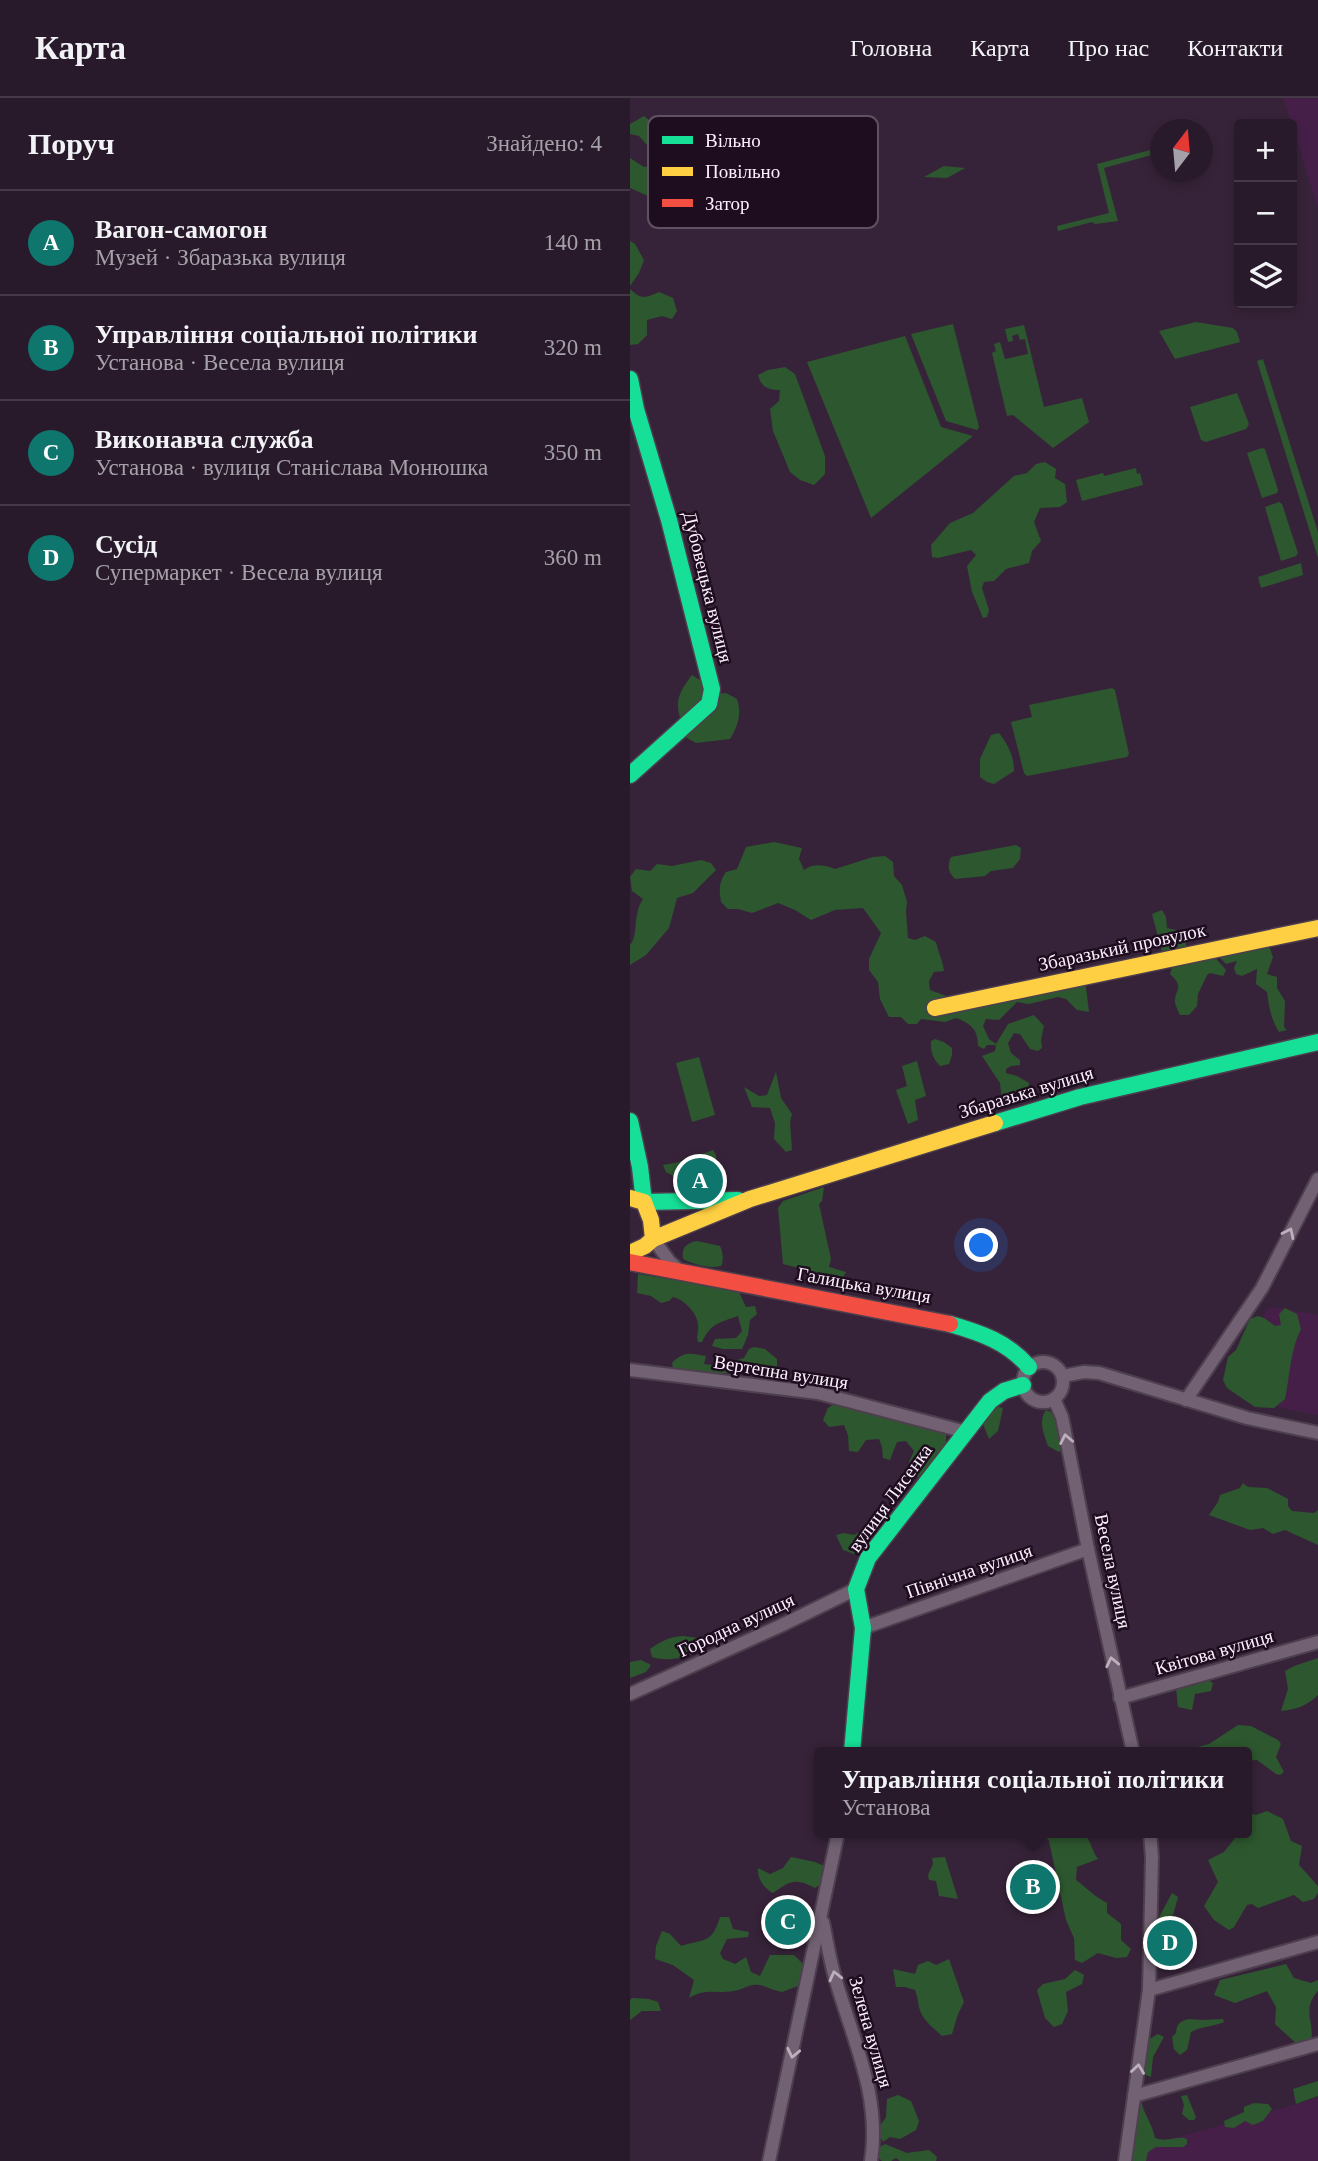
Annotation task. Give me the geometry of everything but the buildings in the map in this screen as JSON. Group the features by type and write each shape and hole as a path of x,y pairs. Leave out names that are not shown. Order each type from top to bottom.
{"street":[{"name":"Дубовецька вулиця","path":"630,379 636,409 670,520 712,689 709,704 630,775"},
{"name":"Збаразький провулок","path":"935,1008 1318,928"},
{"name":"Збаразька вулиця","path":"630,1253 653,1239 750,1199 1099,1091 1318,1042"},
{"path":"630,1121 640,1167 637,1200 650,1212 653,1239 680,1271"},
{"path":"640,1167 656,1189 693,1202"},
{"path":"1186,1401 1262,1288 1318,1179"},
{"name":"Збаразька вулиця","path":"637,1200 693,1202 750,1199"},
{"name":"Галицька вулиця","path":"630,1262 937,1320 983,1333 1020,1355 1029,1367"},
{"path":"1042,1361 1060,1369 1063,1376 1062,1390 1048,1402 1035,1400 1025,1392 1025,1373 1029,1367 1042,1361"},
{"name":"Вертепна вулиця","path":"630,1370 818,1393 966,1432"},
{"path":"1063,1376 1084,1371 1099,1373 1247,1418 1318,1433"},
{"name":"вулиця Лисенка","path":"856,1589 868,1558 990,1401 1004,1391 1023,1385"},
{"name":"Весела вулиця","path":"1054,1399 1062,1417 1132,1747"},
{"name":"Північна вулиця","path":"863,1628 1088,1549"},
{"path":"852,1747 863,1628 856,1589"},
{"name":"Городна вулиця","path":"630,1694 856,1589"},
{"name":"Квітова вулиця","path":"1120,1698 1318,1642"},
{"path":"769,2161 837,1838"},
{"path":"1125,2161 1149,1990 1150,1838"},
{"name":"Зелена вулиця","path":"822,1915 835,1979 865,2074 874,2115 871,2161"},
{"path":"1149,1990 1318,1941"},
{"path":"1134,2096 1318,2044"}],"shaded area":[{"path":"1283,98 1318,98 1318,209 1297,140 1297,119 1290,119"},
{"path":"1274,1307 1318,1315 1318,1415 1286,1409 1228,1389 1267,1309"},
{"path":"1318,2098 1318,2161 1137,2161 1139,2148"}],"green space":[{"path":"644,116 648,119 648,145 639,136 630,134 630,124"},
{"path":"1150,150 1150,155 1104,168 1118,221 1095,224 1092,222 1058,231 1057,226 1109,213 1097,164"},
{"path":"630,158 644,167 648,167 648,196 630,188"},
{"path":"944,166 965,168 947,178 924,177"},
{"path":"630,241 635,244 644,260 630,286"},
{"path":"630,289 641,296 647,297 659,292 673,298 677,311 672,319 662,316 647,320 647,335 638,344 630,345"},
{"path":"1196,322 1233,328 1240,342 1175,359 1159,331"},
{"path":"953,324 979,427 977,430 946,421 911,334"},
{"path":"1024,325 1044,407 1082,398 1089,422 1053,448 1013,415 1007,416 992,353 996,351 994,344 1000,342 1005,359 1028,354 1025,339 1020,340 1018,334 1012,336 1013,341 1008,342 1005,329"},
{"path":"905,336 941,427 973,436 871,518 807,362"},
{"path":"1263,359 1318,532 1318,558 1257,361"},
{"path":"785,367 795,374 825,456 825,474 814,485 800,480 790,472 773,431 770,409 779,401 780,390 766,387 758,375"},
{"path":"1237,393 1249,424 1246,429 1206,442 1201,440 1190,407"},
{"path":"1265,449 1278,490 1277,493 1262,498 1247,453"},
{"path":"1045,462 1056,469 1055,478 1065,484 1067,502 1060,507 1040,508 1034,522 1041,541 1032,551 1029,563 1006,569 994,581 984,582 982,588 989,610 987,617 983,618 972,592 967,566 976,555 971,550 932,557 931,545 950,523 973,513 1014,476 1027,473 1036,464"},
{"path":"1136,468 1143,485 1082,501 1076,480"},
{"path":"1279,502 1282,504 1298,553 1281,561 1265,507"},
{"path":"1301,563 1303,575 1261,588 1258,577"},
{"path":"692,675 708,685 707,695 726,693 737,699 738,720 730,739 696,743 685,737 678,705 681,692"},
{"path":"1112,688 1115,690 1129,754 1127,757 1027,776 1024,773 1011,722 1032,717 1029,705"},
{"path":"999,733 1010,751 1014,771 994,784 980,777 980,759 991,735"},
{"path":"774,842 802,848 799,859 804,870 819,865 835,869 873,857 885,856 893,862 894,876 902,885 907,902 908,938 915,940 925,936 936,942 943,964 944,971 934,972 929,981 930,990 957,1000 1085,979 1089,1012 1077,1010 1066,999 1058,997 1029,1004 1017,1002 999,1020 986,1019 983,1026 989,1039 996,1044 1008,1024 1034,1015 1044,1026 1042,1048 1038,1051 1030,1049 1020,1034 1014,1033 1008,1043 1011,1053 1020,1060 1020,1065 1011,1066 1006,1069 1006,1073 1029,1083 1028,1092 1012,1103 1002,1101 1000,1083 982,1056 995,1051 996,1045 987,1045 984,1049 978,1046 977,1035 970,1025 956,1018 945,1022 921,1019 917,1024 908,1024 901,1017 889,1017 880,999 878,982 869,970 869,959 881,933 863,908 835,910 811,920 778,903 752,913 728,909 721,902 722,879 726,872 737,869 746,847"},
{"path":"1016,845 1021,848 1020,859 1013,868 991,871 985,876 955,879 950,871 951,857"},
{"path":"701,860 711,863 716,870 693,893 677,898 669,928 646,955 630,965 630,945 643,899 632,891 630,877 636,869 650,871 657,864 672,866"},
{"path":"1162,910 1167,928 1186,937 1186,948 1212,954 1226,970 1223,976 1210,973 1207,975 1198,994 1197,1006 1189,1015 1180,1015 1175,1003 1178,985 1170,974 1176,954 1162,952 1152,914"},
{"path":"1267,941 1273,957 1267,974 1277,977 1277,988 1285,1001 1284,1027 1287,1030 1279,1032 1271,1013 1267,992 1256,984 1257,969 1242,976 1236,974 1234,968 1237,961 1226,964 1218,956"},
{"path":"935,1039 952,1048 949,1064 940,1066 934,1058 931,1041"},
{"path":"699,1057 715,1115 692,1122 676,1063"},
{"path":"917,1061 926,1096 915,1100 918,1120 908,1124 896,1090 907,1086 902,1066"},
{"path":"776,1072 781,1098 792,1114 792,1150 786,1152 774,1139 775,1123 770,1108 752,1107 744,1087 759,1096 767,1095"},
{"path":"713,1150 719,1175 710,1184 691,1184 682,1179 683,1175 677,1174 675,1177 666,1172 663,1165 682,1161"},
{"path":"824,1187 819,1204 831,1259 829,1267 846,1272 842,1279 783,1264 778,1208 783,1201"},
{"path":"697,1241 720,1246 723,1256 721,1266 702,1266 683,1259 686,1246"},
{"path":"638,1274 738,1290 746,1307 755,1306 757,1314 750,1320 742,1349 712,1346 715,1339 736,1338 742,1331 738,1316 716,1324 702,1342 698,1342 697,1320 689,1307 673,1297 661,1303 651,1296 637,1293"},
{"path":"1285,1308 1297,1314 1301,1329 1292,1354 1285,1399 1274,1408 1255,1407 1227,1388 1223,1380 1228,1357 1236,1350 1250,1319 1258,1316 1275,1326 1281,1325 1279,1314"},
{"path":"749,1349 765,1349 777,1359 777,1376 768,1379 751,1373 704,1373 673,1368 672,1363 676,1359 692,1354 706,1356 704,1364 726,1367 731,1362 744,1358"},
{"path":"845,1396 946,1430 946,1452 918,1477 910,1474 909,1462 914,1451 906,1441 897,1442 890,1460 883,1458 879,1439 866,1440 858,1452 849,1451 844,1425 829,1427 823,1420 828,1408"},
{"path":"994,1406 1003,1408 998,1431 989,1439 983,1424"},
{"path":"1046,1410 1060,1416 1066,1445 1059,1452 1048,1446 1045,1437 1042,1423"},
{"path":"1243,1483 1248,1487 1267,1488 1288,1499 1288,1506 1292,1511 1314,1513 1318,1510 1318,1545 1285,1530 1273,1534 1263,1528 1250,1530 1209,1515 1220,1495 1240,1488"},
{"path":"868,1521 875,1522 879,1529 876,1533 854,1554 843,1550 836,1535 854,1535 861,1531"},
{"path":"669,1638 698,1638 701,1650 677,1658 652,1657 650,1649 654,1646"},
{"path":"1318,1658 1318,1695 1301,1706 1281,1711 1288,1689 1285,1671"},
{"path":"641,1660 651,1665 646,1672 630,1678 630,1662"},
{"path":"1206,1679 1213,1683 1211,1691 1195,1694 1192,1710 1178,1707 1176,1688 1180,1684 1192,1686"},
{"path":"1238,1725 1251,1726 1281,1744 1276,1757 1284,1772 1276,1774 1257,1760 1252,1760 1252,1747 1197,1747 1209,1744"},
{"path":"1267,1811 1283,1819 1291,1841 1302,1846 1299,1865 1318,1886 1318,1893 1314,1899 1303,1902 1294,1895 1258,1908 1252,1904 1247,1905 1234,1927 1229,1930 1214,1920 1204,1906 1218,1882 1208,1860 1224,1852 1235,1838 1252,1838 1252,1814"},
{"path":"1047,1838 1087,1838 1098,1859 1077,1867 1076,1880 1107,1903 1107,1913 1121,1924 1121,1940 1131,1949 1127,1957 1116,1958 1098,1953 1082,1963 1075,1960 1074,1938 1066,1920"},
{"path":"791,1857 829,1868 827,1880 815,1888 794,1882 773,1893 764,1886 758,1868 770,1874 783,1868"},
{"path":"945,1857 958,1899 939,1896 936,1881 929,1880 932,1858"},
{"path":"1172,1893 1178,1897 1169,1930 1163,1929 1157,1921"},
{"path":"720,1917 729,1917 733,1929 749,1932 748,1937 727,1939 720,1953 723,1959 735,1964 746,1957 751,1972 760,1976 770,1955 794,1955 805,1966 803,1984 782,1992 756,1985 733,1991 706,1992 689,1998 694,1980 673,1965 655,1959 656,1946 662,1931 670,1934 681,1946 706,1939 714,1932"},
{"path":"949,1959 964,2002 952,2034 942,2036 923,2016 915,1990 896,1987 893,1969 915,1974 918,1965 928,1961 936,1965"},
{"path":"1286,1964 1294,1978 1311,1983 1318,1980 1318,1991 1309,2010 1311,2041 1299,2046 1275,2024 1276,2007 1267,1991 1235,2003 1214,1995 1220,1980"},
{"path":"1075,1970 1084,1975 1082,1984 1066,1992 1068,2011 1062,2024 1054,2027 1045,2018 1037,1990 1043,1984 1065,1979"},
{"path":"632,1998 658,2002 661,2011 642,2011 630,2020"},
{"path":"1189,2019 1223,2019 1224,2022 1191,2032 1187,2050 1180,2055 1174,2049 1172,2037 1180,2023"},
{"path":"1158,2034 1164,2037 1153,2057 1151,2077 1141,2073 1144,2042"},
{"path":"1318,2081 1318,2096 1296,2104 1293,2089"},
{"path":"898,2095 911,2101 919,2121 916,2130 900,2139 890,2137 883,2142 877,2130 886,2117 887,2099"},
{"path":"1187,2095 1196,2117 1194,2120 1189,2120 1182,2114 1184,2105 1181,2096"},
{"path":"1141,2100 1155,2138 1183,2138 1187,2139 1187,2144 1183,2147 1156,2147 1148,2152 1146,2161 1124,2161 1137,2103"},
{"path":"1254,2103 1268,2104 1272,2109 1263,2121 1253,2125 1245,2121 1234,2128 1225,2127 1224,2121 1244,2112 1244,2107"},
{"path":"885,2144 907,2153 929,2150 937,2157 936,2161 900,2161 896,2158 882,2161 878,2148"}],"traffic: fast":[{"path":"630,379 712,689 709,704 630,775"},
{"path":"995,1123 1080,1097 1318,1042"},
{"path":"630,1121 644,1202"},
{"path":"644,1202 738,1200"},
{"path":"950,1324 993,1339 1012,1351 1029,1367"},
{"path":"852,1747 863,1628 856,1589 868,1558 990,1401 1004,1391 1023,1385"}],"traffic: slow":[{"path":"935,1008 1318,928"},
{"path":"653,1239 750,1199 995,1123"},
{"path":"630,1198 644,1202 651,1220 653,1239 630,1253"}],"traffic: jam":[{"path":"630,1262 950,1324"}],"place":[{"name":"Вагон-самогон","path":"700,1181"},
{"name":"Управління соціальної політики","path":"1033,1887"},
{"name":"Виконавча служба","path":"788,1922"},
{"name":"Сусід","path":"1170,1943"}]}
